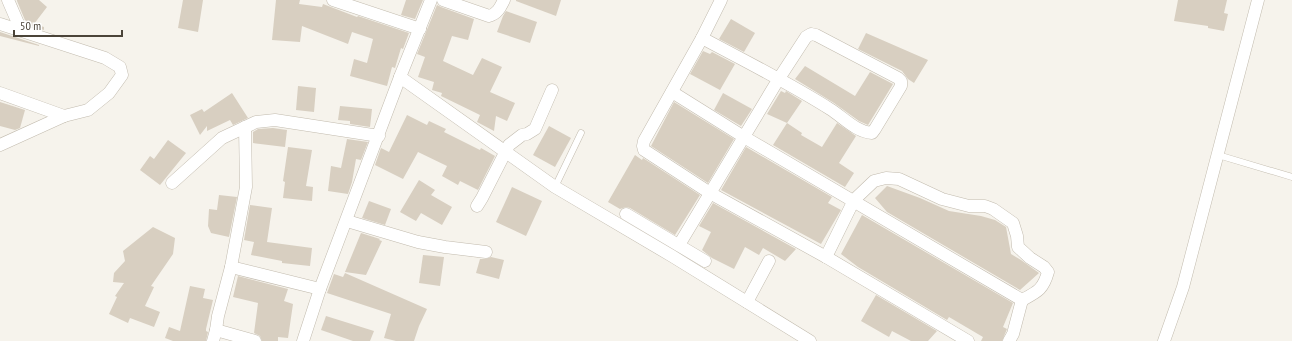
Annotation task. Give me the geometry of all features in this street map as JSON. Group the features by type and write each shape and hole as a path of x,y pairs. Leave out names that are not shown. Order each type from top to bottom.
{"street":[{"path":"8,0 21,30"},
{"path":"333,0 420,29"},
{"path":"303,341 320,290 400,77 431,0"},
{"path":"443,0 489,16 494,15 499,10 504,0"},
{"path":"721,0 702,38 644,141 642,146 644,150 710,193 826,257 968,341"},
{"path":"1164,341 1183,287 1258,0"},
{"path":"0,24 105,58 120,67 122,75 109,93 100,102 88,110 64,116 0,145"},
{"path":"679,245 778,80 803,40 811,34 816,35 892,74 901,81 901,86 872,133 857,129 830,109 778,80 702,38"},
{"path":"400,77 555,187 672,256 810,341"},
{"path":"477,206 509,145 522,135 535,129 552,90"},
{"path":"672,92 744,137 854,200 1022,300"},
{"path":"0,93 64,116"},
{"path":"172,183 222,138 256,122 274,120 379,136"},
{"path":"245,127 246,188 232,267 218,316 215,336 255,341"},
{"path":"826,257 854,200 874,181 886,178 899,179 942,199 969,206 985,206 993,209 1013,223 1017,236 1018,247 1030,258 1044,266 1048,272 1045,283 1040,290 1022,300 1013,334 1009,341"},
{"path":"626,214 705,261"},
{"path":"347,221 418,242 486,252"},
{"path":"748,302 769,260"},
{"path":"232,267 320,290"}],"lane":[{"path":"555,187 581,133"},
{"path":"1218,154 1292,177"}],"building":[{"path":"17,0 39,0 47,7 34,24 44,27 44,30 27,25"},
{"path":"183,0 203,0 198,32 178,28"},
{"path":"276,0 300,0 299,4 322,7 323,4 357,17 358,16 409,33 403,49 401,48 395,68 392,67 387,86 350,76 354,59 367,63 373,39 352,32 348,44 302,26 300,42 272,40"},
{"path":"406,0 423,0 415,19 401,15"},
{"path":"516,0 561,0 556,16"},
{"path":"1178,0 1227,0 1224,13 1228,14 1224,31 1208,28 1208,26 1174,21"},
{"path":"437,5 474,19 468,40 452,36 443,61 473,75 482,58 502,67 490,92 515,103 507,121 496,116 494,131 477,122 480,115 441,96 442,93 432,90 434,82 418,77 425,57 417,54"},
{"path":"506,11 537,22 530,43 497,32"},
{"path":"731,19 755,33 744,52 719,39"},
{"path":"0,32 39,45 39,46 0,36"},
{"path":"866,33 928,60 914,83 908,79 902,71 858,49"},
{"path":"703,51 710,54 712,52 735,64 720,90 690,74"},
{"path":"805,66 855,96 870,72 893,84 868,125 859,121 834,103 795,79"},
{"path":"298,86 316,88 314,112 296,110"},
{"path":"781,91 785,93 786,91 802,101 787,123 767,114"},
{"path":"232,93 248,118 233,125 230,120 207,131 207,126 200,135 190,115 202,109 204,112"},
{"path":"723,93 752,109 741,126 714,110"},
{"path":"0,102 25,110 20,128 15,130 0,126"},
{"path":"674,102 734,139 708,183 651,146"},
{"path":"340,106 372,109 370,127 350,124 350,121 338,120"},
{"path":"407,115 427,125 429,121 446,129 444,132 480,150 481,148 495,156 478,190 460,181 458,185 442,176 447,166 418,152 403,179 375,165 381,148 389,152"},
{"path":"787,123 802,133 801,135 822,147 837,123 856,136 839,163 854,173 845,187 773,145"},
{"path":"549,126 571,138 555,167 533,155"},
{"path":"273,128 287,130 285,147 253,143 253,132 258,129"},
{"path":"347,139 368,142 361,160 356,159 352,182 348,194 328,191 331,166 341,168"},
{"path":"168,140 186,153 160,185 140,170 150,156 154,159"},
{"path":"288,147 312,150 306,186 313,187 312,201 283,198 285,182 283,181"},
{"path":"746,147 832,197 828,203 841,210 821,244 721,190"},
{"path":"635,155 642,160 643,158 700,195 675,235 630,208 626,207 620,209 608,202"},
{"path":"419,180 435,190 431,195 452,207 442,225 421,213 416,221 400,212"},
{"path":"887,186 920,198 949,211 981,216 995,220 1006,227 1011,254 1039,273 1020,290 887,212 875,198"},
{"path":"512,187 542,201 526,236 496,222"},
{"path":"219,195 237,197 229,237 211,233 208,226 209,209 217,210"},
{"path":"369,201 391,209 385,225 362,218"},
{"path":"713,203 796,249 785,261 763,248 759,255 745,247 734,269 712,258 702,250 711,232 699,226"},
{"path":"250,205 272,208 267,242 312,248 310,266 282,263 282,261 251,255 254,242 244,240"},
{"path":"862,215 1013,303 1003,327 1007,329 1002,341 981,341 983,337 949,317 947,320 858,267 841,254"},
{"path":"153,227 175,238 173,254 151,286 154,287 145,306 160,312 154,327 130,318 128,323 109,314 117,297 115,296 124,283 113,282 114,273 125,261 123,251"},
{"path":"361,233 382,241 366,275 345,272"},
{"path":"423,255 444,257 440,286 419,283"},
{"path":"491,257 504,260 499,279 476,273 480,259"},
{"path":"345,273 427,309 414,341 396,341 384,338 391,314 327,293 334,274 343,277"},
{"path":"238,276 288,289 284,301 293,304 288,338 278,337 278,341 262,341 260,336 254,333 258,303 233,297"},
{"path":"190,286 205,289 203,298 213,300 206,329 208,332 206,341 173,341 165,338 169,327 180,331"},
{"path":"876,295 937,331 928,341 911,341 892,331 889,337 861,321"},
{"path":"326,316 374,331 370,341 353,341 321,330"}]}
